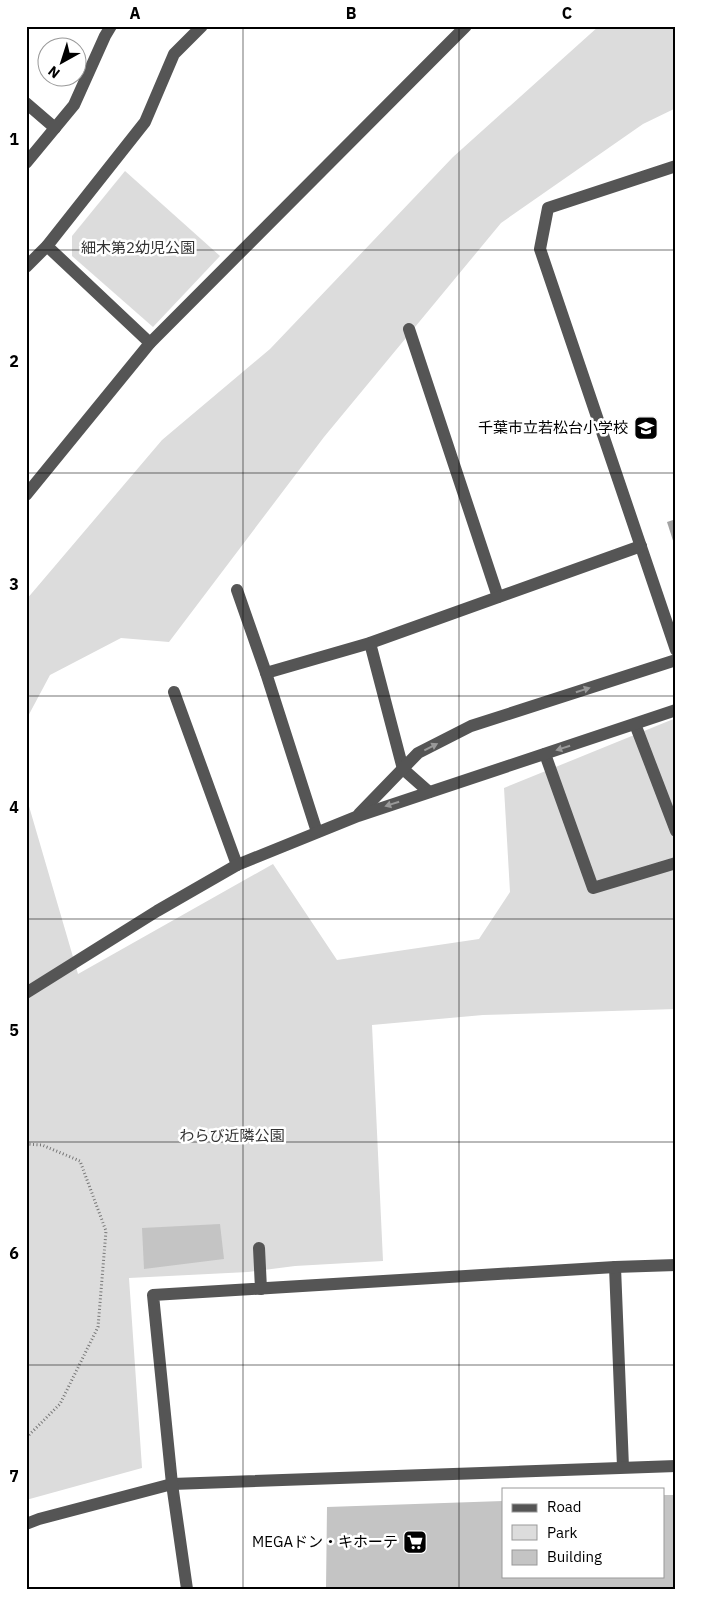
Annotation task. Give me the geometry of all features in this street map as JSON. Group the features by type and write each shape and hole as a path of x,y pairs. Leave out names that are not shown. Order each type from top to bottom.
{"street":[{"path":"26,163 74,105 105,36 112,26"},
{"path":"26,267 47,246 146,122 174,54 202,26"},
{"path":"26,495 150,343 466,26"},
{"path":"26,103 55,128"},
{"path":"676,166 548,208 540,249 676,650"},
{"path":"47,246 150,343"},
{"path":"409,329 498,597"},
{"path":"266,673 370,643 641,546"},
{"path":"237,590 318,832"},
{"path":"370,643 403,769 429,792"},
{"path":"358,816 418,753 472,726 676,660"},
{"path":"174,692 237,865"},
{"path":"26,993 157,911 237,865 358,816 676,710"},
{"path":"635,724 676,831"},
{"path":"545,754 592,888 676,863"},
{"path":"259,1248 261,1288"},
{"path":"186,1589 172,1484 153,1295 676,1265"},
{"path":"615,1267 623,1467"},
{"path":"26,1524 172,1484 676,1466"}],"path":[{"path":"26,1144 42,1145 80,1161 106,1231 98,1327 60,1404 26,1438"}],"green space":[{"path":"599,26 676,26 676,108 643,124 501,223 324,437 169,642 121,638 50,675 26,720 26,600 162,440 270,349 453,157"},
{"name":"細木第2幼児公園","path":"125,171 220,256 153,327 72,256 72,236"},
{"name":"わらび近隣公園","path":"676,718 676,1009 483,1015 372,1025 383,1261 295,1266 248,1272 129,1278 142,1468 26,1500 26,796 78,974 273,864 337,960 479,939 510,892 504,788"}],"shaded area":[{"path":"676,519 676,550 667,522"}],"building":[{"path":"220,1224 224,1259 144,1269 142,1228"},
{"name":"MEGAドン・キホーテ","path":"664,1495 676,1495 676,1589 326,1589 327,1507 502,1501 502,1578 664,1578"}],"place":[{"name":"千葉市立若松台小学校","path":"646,428"},
{"name":"MEGAドン・キホーテ","path":"415,1542"}]}
